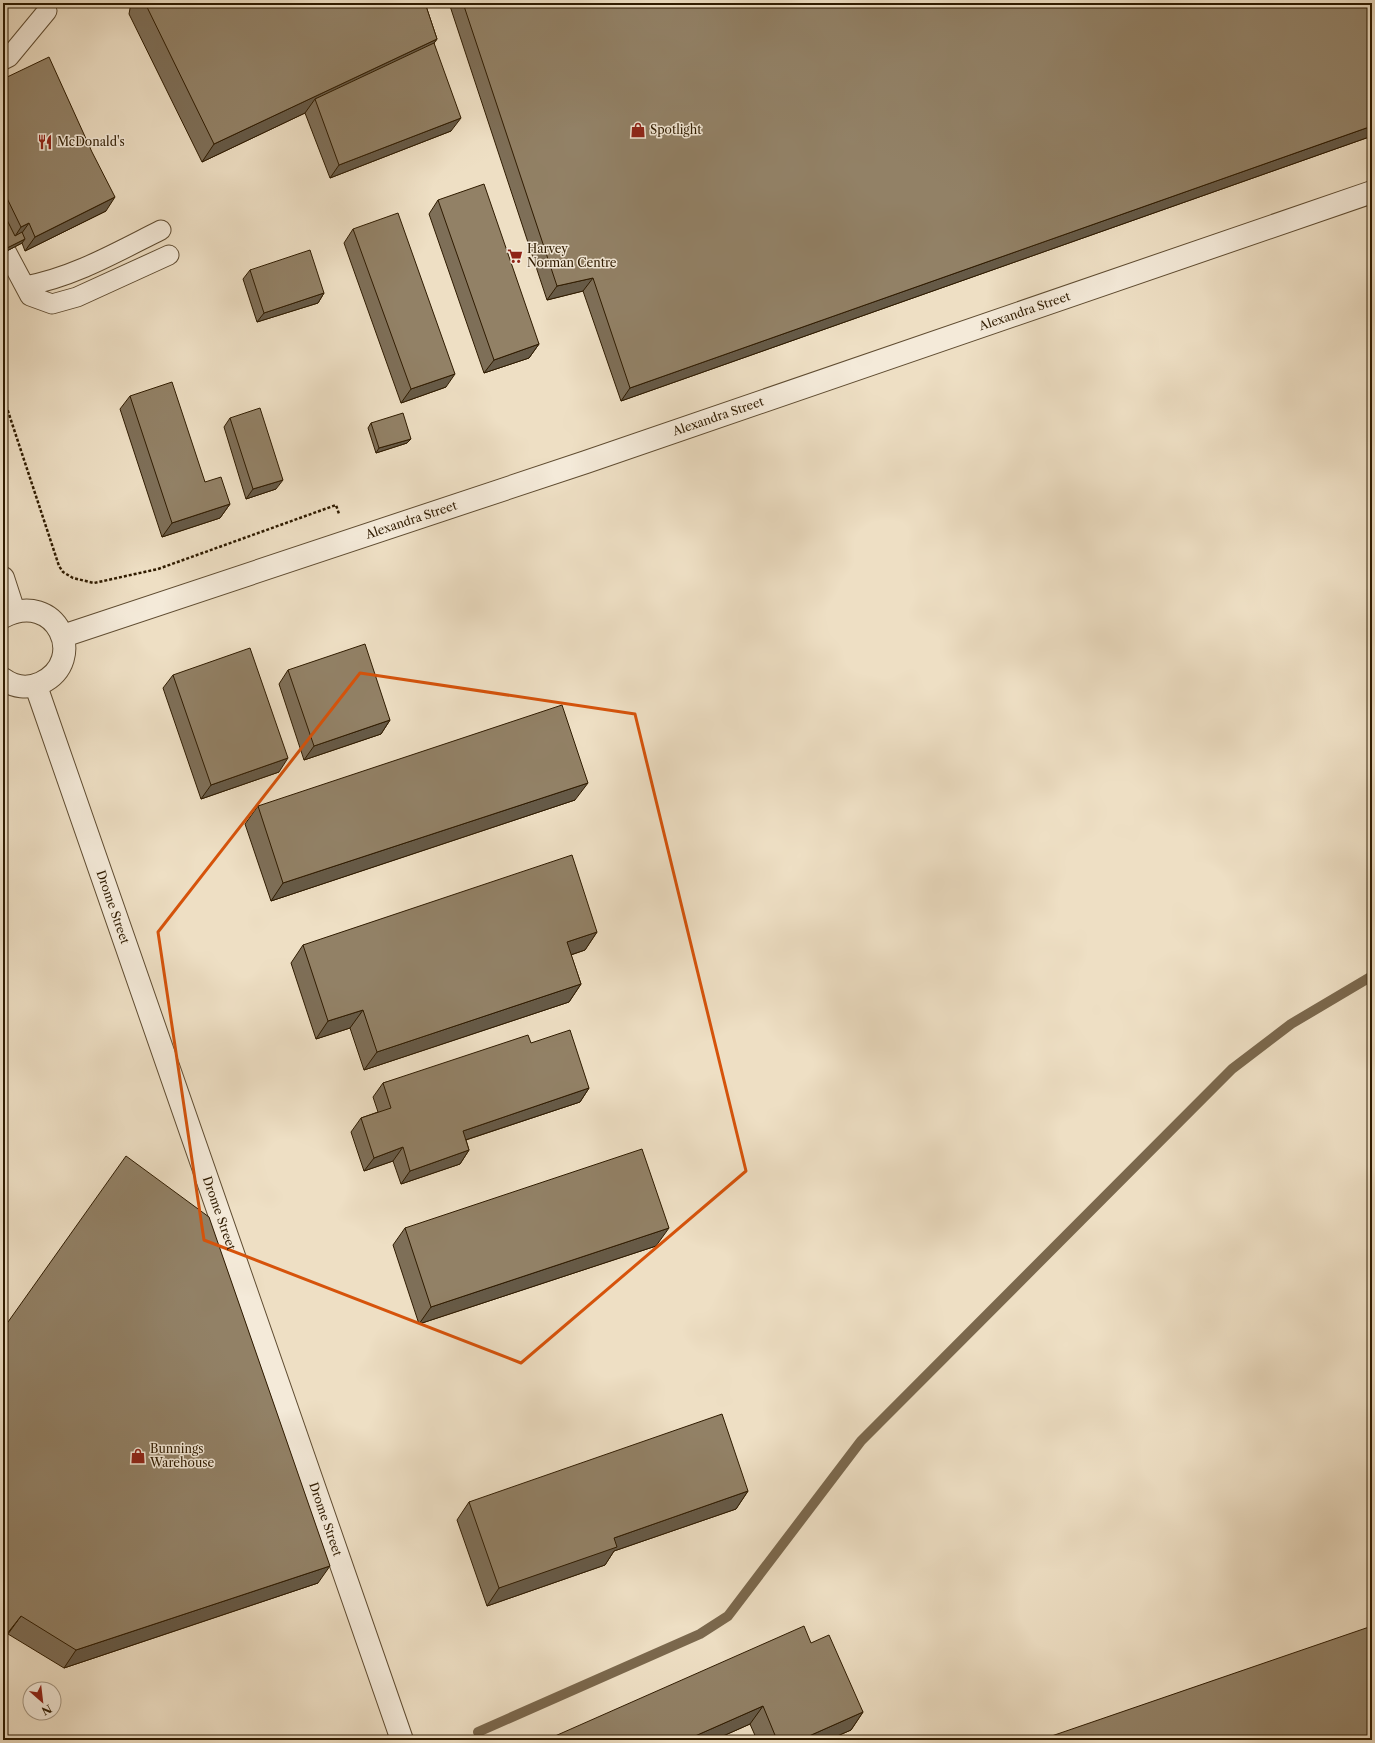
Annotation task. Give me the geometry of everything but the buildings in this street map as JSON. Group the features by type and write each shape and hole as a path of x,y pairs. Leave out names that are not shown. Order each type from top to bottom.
{"street":[{"name":"Alexandra Street","path":"63,636 586,462 1372,192"},
{"path":"3,578 8,615 26,610 38,611 49,617 63,636 65,648 63,660 57,671 48,680 36,686 23,687 10,684 3,680"},
{"name":"Drome Street","path":"36,686 402,1740"}],"lane":[{"path":"3,60 9,57 48,11"},
{"path":"25,286 48,282 72,273 161,230"},
{"path":"6,251 30,296 52,304 77,297 169,255"}],"path":[{"path":"3,396 59,566 63,572 72,578 94,583 158,569 336,505 348,541"}],"highlighted area":[{"path":"360,673 635,714 746,1171 521,1363 204,1240 158,932"}],"waterway":[{"path":"478,1732 700,1634 728,1616 861,1441 1232,1069 1291,1024 1372,976"}],"place":[{"name":"Spotlight","path":"638,130"},
{"name":"McDonald's","path":"45,142"},
{"name":"Harvey Norman Centre","path":"515,256"},
{"name":"Bunnings Warehouse","path":"138,1456"}]}
